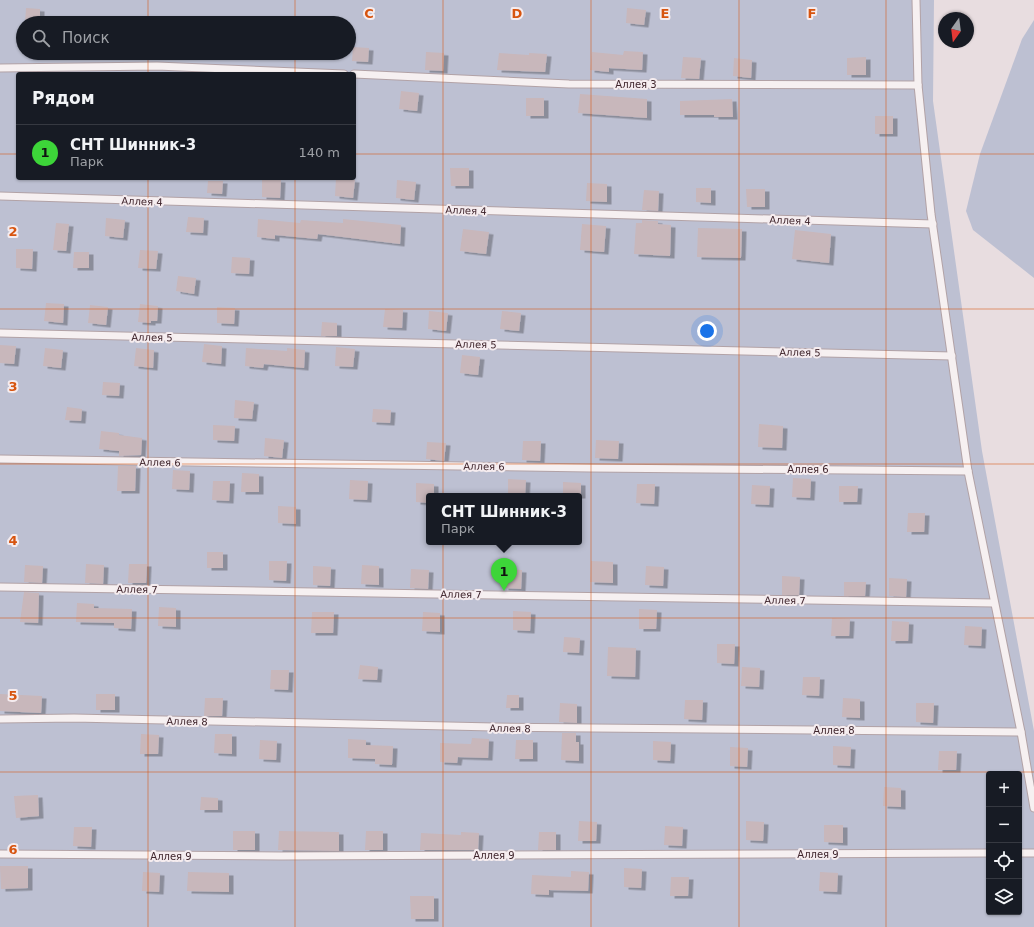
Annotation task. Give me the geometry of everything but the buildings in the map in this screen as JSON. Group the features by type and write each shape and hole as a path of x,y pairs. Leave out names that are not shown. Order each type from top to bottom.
{"lane":[{"path":"916,0 918,85 933,224 968,470 1021,732 1034,808"},
{"path":"0,68 157,66 297,72"},
{"name":"Аллея 3","path":"356,74 569,84 918,85"},
{"name":"Аллея 4","path":"0,196 933,224"},
{"name":"Аллея 5","path":"0,333 952,356"},
{"name":"Аллея 6","path":"0,459 590,468 968,470"},
{"name":"Аллея 7","path":"0,587 994,603"},
{"name":"Аллея 8","path":"0,719 82,718 510,728 1021,732"},
{"name":"Аллея 9","path":"0,854 297,856 986,853"},
{"path":"1022,853 1034,853"}],"shaded area":[{"path":"0,0 934,0 933,101 982,451 1034,731 1034,927 0,927"},
{"path":"1034,20 1034,278 973,230 966,211 980,154 1022,39"}],"place":[{"name":"СНТ Шинник-3","path":"504,591"}]}
